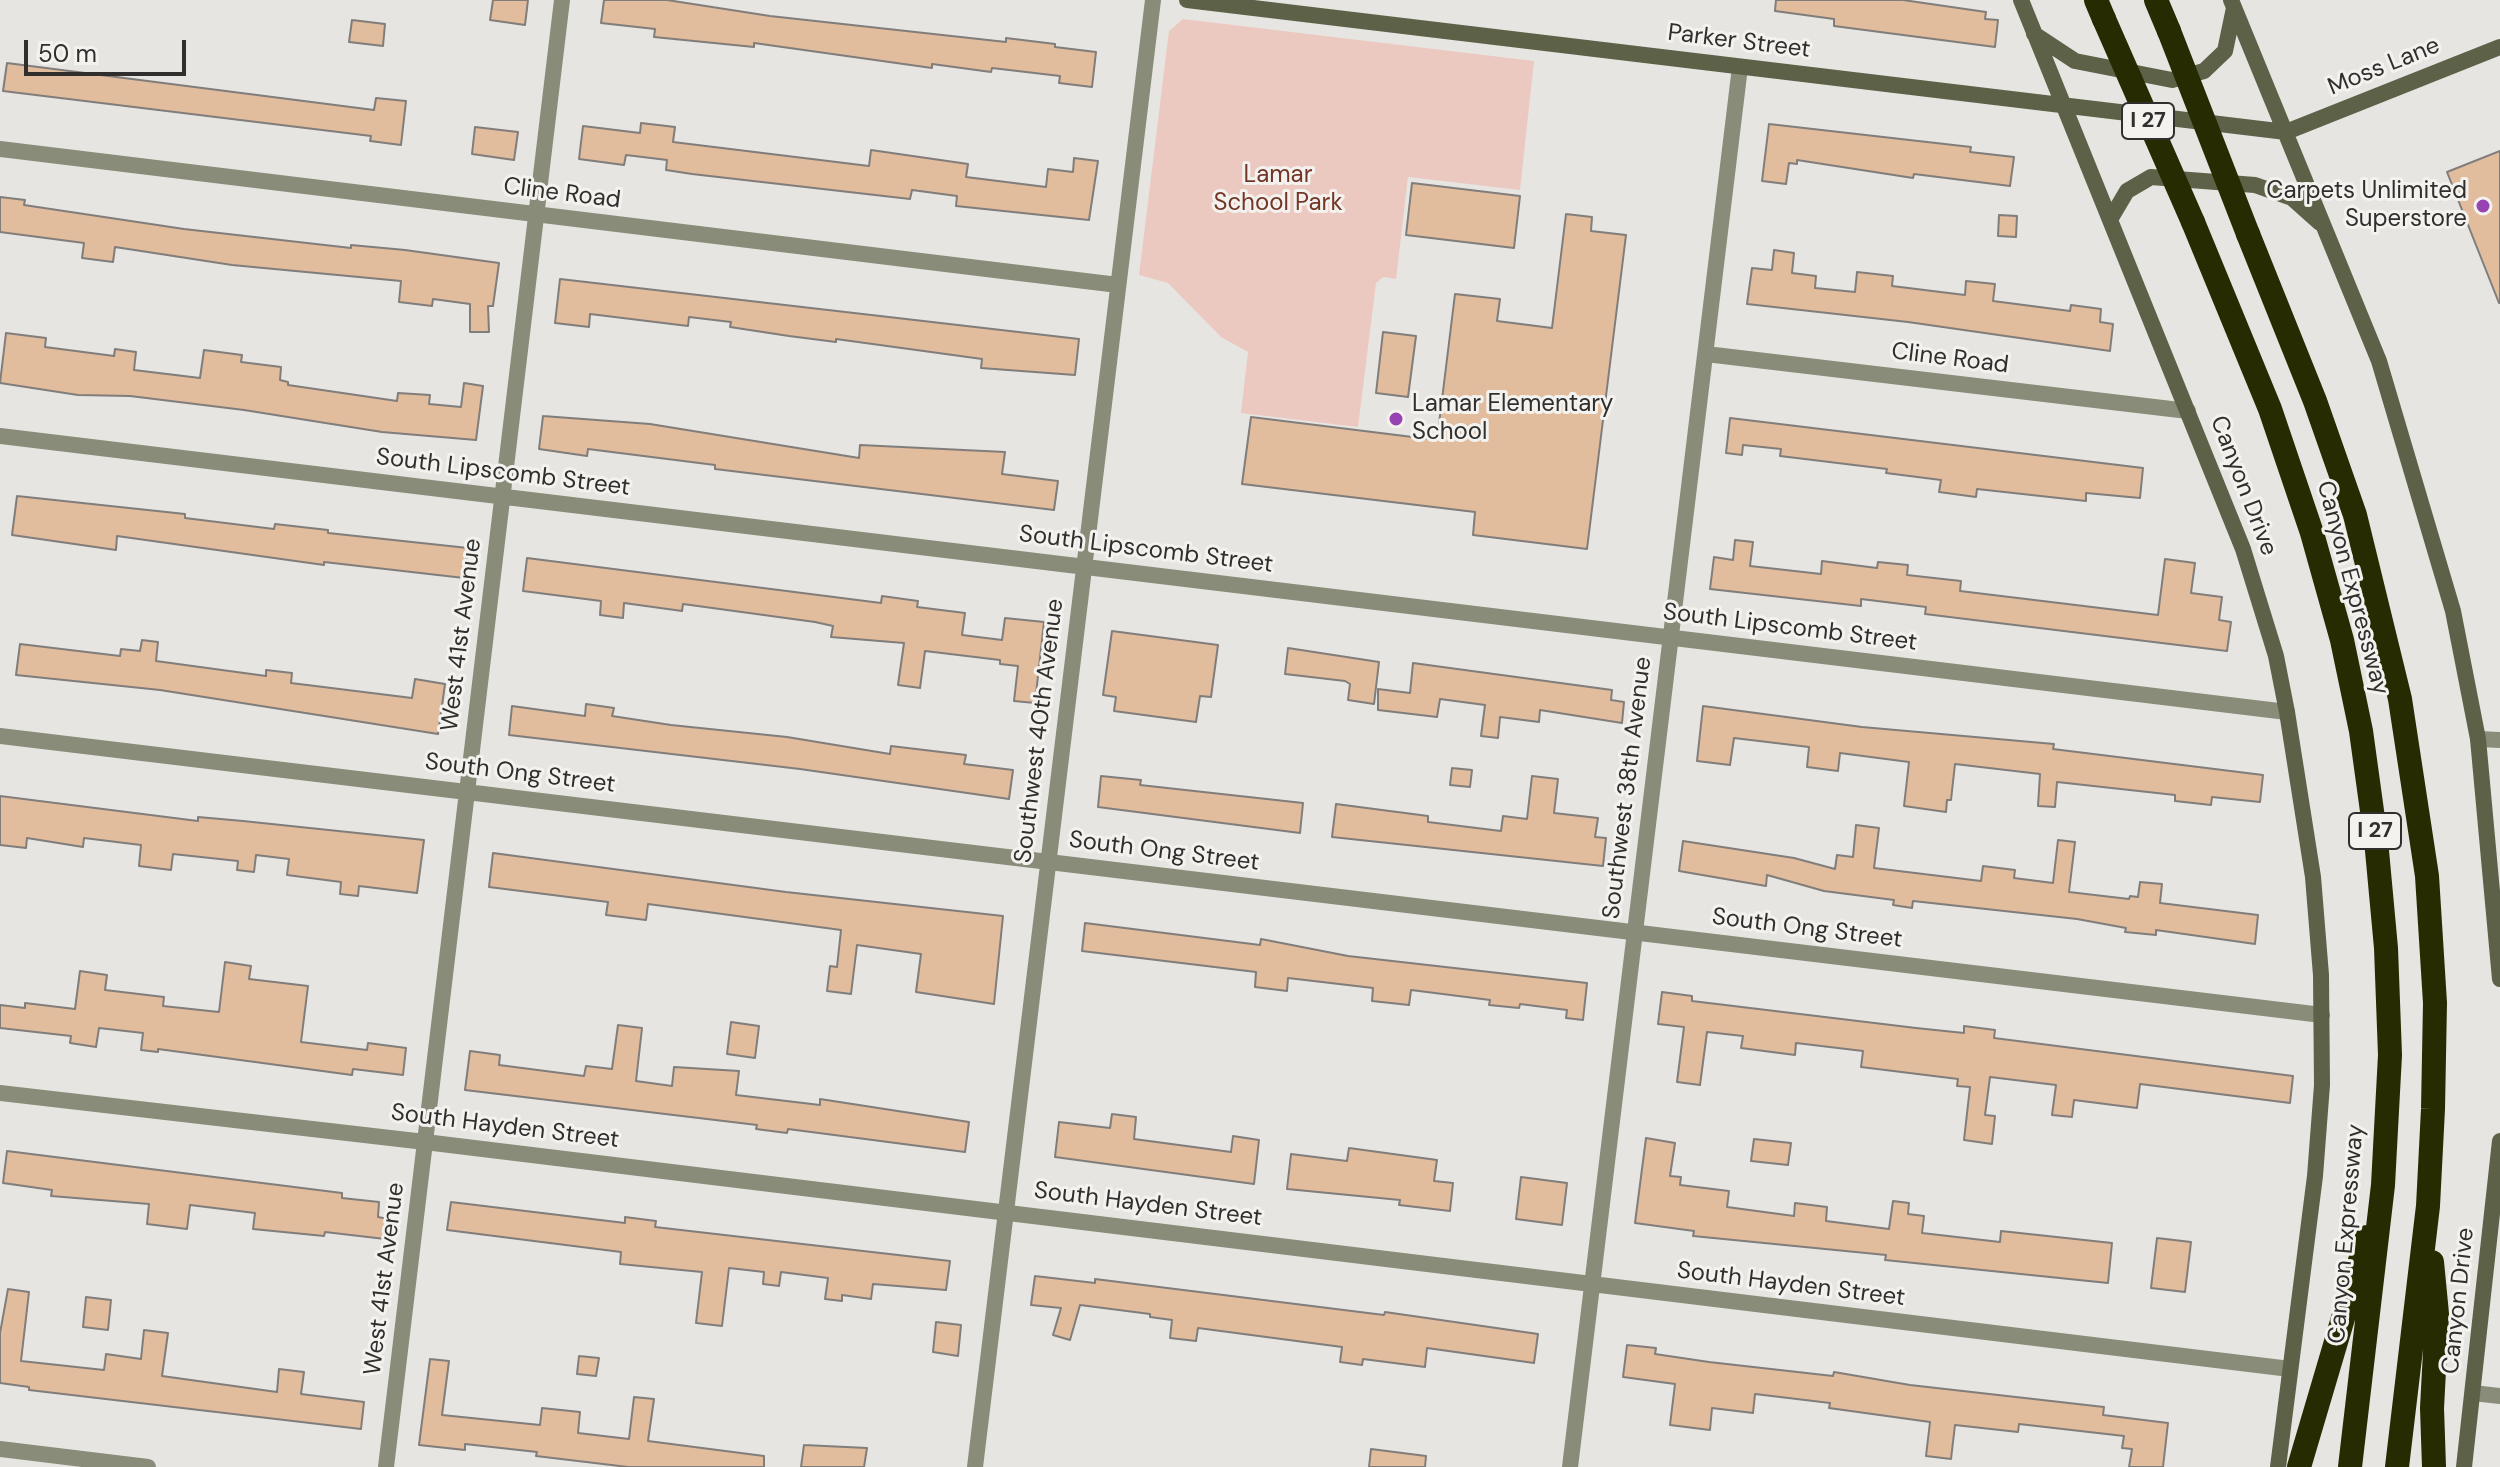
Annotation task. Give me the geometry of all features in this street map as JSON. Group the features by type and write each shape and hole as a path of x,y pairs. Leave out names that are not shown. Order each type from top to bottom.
{"highway":[{"name":"Canyon Expressway","path":"2156,0 2315,401 2355,515 2400,699 2427,876 2435,1003 2428,1206 2397,1467"},
{"name":"Canyon Expressway","path":"2100,10 2193,222 2270,409 2312,533 2342,640 2355,701 2376,840 2386,948 2390,1055 2383,1185 2350,1467"},
{"path":"2299,1467 2383,1185"},
{"path":"2428,1206 2437,1314 2432,1408 2434,1467"}],"main road":[{"name":"Parker Street","path":"1187,0 2286,132"},
{"name":"Canyon Drive","path":"2021,0 2243,549 2276,656 2287,712 2313,877 2322,1015 2322,1085 2315,1176 2278,1467"},
{"path":"2034,34 2075,61 2172,80 2204,71 2225,51 2232,4"},
{"path":"2232,4 2379,361 2453,611 2478,739 2500,979"},
{"name":"Moss Lane","path":"2286,132 2500,47"},
{"path":"2111,218 2127,191 2151,177 2175,178 2255,185 2292,198 2325,227"},
{"name":"Canyon Drive","path":"2464,1467 2500,1141"}],"street":[{"name":"West 41st Avenue","path":"386,1467 562,0"},
{"name":"Southwest 40th Avenue","path":"975,1467 1153,0"},
{"name":"Southwest 38th Avenue","path":"1570,1467 1740,67"},
{"name":"Cline Road","path":"0,149 1118,285"},
{"name":"Cline Road","path":"1706,354 2188,411"},
{"name":"South Lipscomb Street","path":"0,436 2287,712"},
{"name":"South Ong Street","path":"0,736 2322,1015"},
{"path":"2478,739 2500,740"},
{"name":"South Hayden Street","path":"0,1093 2290,1369"},
{"path":"2473,1393 2500,1396"},
{"path":"0,1449 148,1467"}],"green space":[{"name":"Lamar School Park","path":"1183,19 1534,61 1520,190 1408,177 1396,279 1383,277 1376,283 1358,427 1241,413 1248,352 1221,337 1168,283 1139,275 1169,31"}],"building":[{"path":"493,0 528,0 525,25 490,20"},
{"path":"604,0 667,0 770,16 1006,42 1006,38 1055,44 1055,47 1096,52 1092,87 1059,83 1060,76 992,68 991,72 932,64 932,68 754,43 754,47 654,37 655,29 601,23"},
{"path":"1776,0 1903,0 1986,12 1985,19 1998,20 1995,47 1834,26 1834,19 1775,11"},
{"path":"352,20 385,24 383,46 349,42"},
{"path":"7,63 374,110 376,98 406,101 401,145 370,141 371,136 3,91"},
{"path":"641,123 675,127 673,142 869,166 871,150 968,164 966,177 1046,187 1048,169 1073,172 1074,158 1098,161 1089,220 956,206 957,196 912,190 910,199 692,174 666,170 667,160 626,155 624,165 579,159 583,126 640,133"},
{"path":"1769,124 1971,147 1970,152 2014,157 2010,186 1914,174 1913,178 1797,160 1797,164 1789,163 1786,184 1762,181"},
{"path":"475,127 518,132 514,160 472,154"},
{"path":"2500,151 2500,303 2499,303 2447,172"},
{"path":"1412,183 1520,196 1514,248 1406,235"},
{"path":"0,197 25,200 24,205 184,229 351,248 351,245 405,250 499,263 493,306 488,306 489,332 470,332 470,304 433,299 432,306 399,302 401,281 232,265 115,247 113,262 82,258 84,243 0,232"},
{"path":"1566,214 1592,217 1591,231 1626,235 1587,549 1473,535 1475,512 1242,484 1251,417 1437,440 1455,294 1500,299 1497,321 1552,328"},
{"path":"1999,215 2017,216 2016,237 1998,236"},
{"path":"1774,250 1794,253 1792,273 1816,276 1815,288 1855,292 1857,272 1893,276 1892,286 1965,295 1966,281 1995,284 1993,301 2070,311 2071,305 2101,309 2100,322 2113,324 2110,351 1908,322 1747,304 1752,268 1772,270"},
{"path":"560,279 1079,339 1075,375 981,368 982,359 836,339 836,342 789,336 730,327 731,322 689,317 688,326 590,314 589,327 555,323"},
{"path":"1383,332 1416,336 1408,397 1376,393"},
{"path":"6,333 46,338 45,347 114,356 115,349 136,352 134,370 200,378 204,350 242,355 241,362 281,367 280,380 288,382 288,385 397,401 398,393 430,395 429,404 461,407 464,383 483,386 476,440 382,432 244,410 130,396 78,395 0,383"},
{"path":"543,416 650,424 859,458 860,445 1005,452 1002,474 1058,481 1054,510 715,469 715,465 588,449 587,456 539,449"},
{"path":"1730,418 2143,468 2140,498 2086,493 2086,501 1977,489 1976,497 1939,492 1941,480 1886,473 1887,469 1780,456 1781,449 1743,445 1742,455 1726,453"},
{"path":"17,496 185,514 185,518 274,529 275,524 468,548 464,578 324,562 324,565 117,536 116,550 12,535"},
{"path":"1735,540 1753,542 1750,566 1821,574 1822,561 1877,568 1878,562 1908,565 1907,575 1961,581 1960,591 2158,615 2165,559 2195,563 2191,593 2222,597 2219,620 2231,622 2227,651 1925,614 1926,607 1861,599 1861,606 1710,589 1714,557 1733,560"},
{"path":"527,558 881,603 882,596 918,601 917,607 965,613 962,635 1002,640 1005,618 1044,622 1035,703 1014,701 1018,666 1000,664 1000,660 925,651 920,688 898,685 904,643 831,637 833,626 815,622 683,604 682,611 624,603 623,618 600,615 601,601 523,591"},
{"path":"1112,631 1218,645 1211,697 1200,696 1196,722 1114,711 1116,697 1103,695"},
{"path":"142,640 158,642 156,661 266,676 266,670 292,673 291,683 412,698 415,679 445,684 438,734 160,690 16,675 20,644 120,656 121,649 140,651"},
{"path":"1288,648 1379,662 1374,704 1348,700 1350,684 1345,681 1285,674"},
{"path":"1413,663 1612,690 1611,700 1624,702 1622,723 1540,710 1539,722 1500,717 1498,738 1481,736 1485,705 1440,699 1437,717 1378,710 1378,689 1410,693"},
{"path":"586,704 614,708 612,716 671,725 787,737 890,754 891,746 966,755 964,764 1013,770 1009,799 800,769 509,735 512,706 585,716"},
{"path":"1703,706 1862,727 2054,744 2053,749 2263,775 2260,802 2212,797 2211,805 2175,801 2175,795 2057,782 2055,807 2038,806 2040,774 1955,764 1951,800 1947,800 1946,812 1904,806 1909,762 1840,753 1838,771 1807,767 1809,747 1734,738 1730,765 1697,761"},
{"path":"1452,768 1472,770 1470,787 1450,785"},
{"path":"1101,776 1141,780 1140,785 1303,803 1300,833 1098,807"},
{"path":"1532,776 1558,779 1554,813 1598,818 1595,837 1606,838 1603,866 1332,837 1336,804 1428,816 1428,822 1501,831 1503,816 1527,819"},
{"path":"0,796 198,821 198,817 424,840 417,893 359,886 358,896 340,894 341,882 287,875 289,859 256,855 254,872 237,870 238,861 173,854 171,870 139,866 141,845 84,838 83,847 27,838 26,848 0,845"},
{"path":"1856,825 1879,828 1874,868 1981,881 1983,866 2015,870 2014,878 2053,883 2058,840 2075,842 2069,892 2129,899 2130,896 2138,897 2140,882 2162,884 2160,903 2258,915 2255,944 2156,930 2156,935 2125,932 2126,928 2077,919 1913,901 1912,908 1893,905 1894,900 1824,891 1767,875 1766,886 1679,871 1683,841 1794,858 1835,869 1837,855 1853,857"},
{"path":"493,853 786,892 1003,916 994,1004 916,992 921,954 857,945 851,994 827,991 830,966 837,967 841,930 648,904 646,920 606,915 608,902 489,887"},
{"path":"1085,923 1260,945 1261,939 1348,956 1587,983 1583,1020 1566,1018 1567,1010 1520,1004 1519,1008 1489,1005 1490,1000 1411,990 1409,1005 1372,1001 1373,988 1288,978 1287,991 1255,987 1256,972 1082,951"},
{"path":"225,962 251,966 249,979 308,986 301,1042 367,1050 368,1043 406,1048 403,1075 353,1069 352,1075 158,1049 158,1052 141,1050 143,1033 99,1028 96,1047 70,1043 71,1036 0,1028 0,1005 25,1008 25,1003 75,1009 80,971 107,975 105,990 164,997 163,1006 219,1012"},
{"path":"1662,992 1692,996 1692,1001 1916,1028 1964,1033 1964,1026 1995,1030 1994,1038 2293,1076 2290,1103 2140,1084 2137,1108 2074,1100 2072,1117 2052,1115 2056,1085 1990,1077 1985,1115 1995,1116 1992,1144 1964,1140 1970,1087 1957,1086 1958,1079 1861,1067 1863,1051 1796,1043 1795,1055 1741,1048 1743,1036 1707,1032 1700,1085 1677,1082 1684,1027 1658,1024"},
{"path":"731,1022 759,1026 755,1058 727,1054"},
{"path":"618,1025 642,1028 636,1081 672,1086 674,1067 739,1071 736,1095 820,1105 820,1099 969,1122 965,1152 788,1129 787,1133 756,1129 757,1125 465,1090 470,1051 500,1055 499,1065 584,1076 586,1066 612,1069"},
{"path":"1112,1114 1136,1117 1134,1139 1231,1152 1233,1136 1259,1140 1254,1184 1055,1157 1059,1122 1110,1128"},
{"path":"1646,1138 1675,1143 1670,1176 1681,1177 1680,1185 1729,1191 1727,1207 1794,1216 1795,1203 1827,1207 1826,1221 1889,1229 1893,1201 1909,1203 1908,1214 1924,1216 1922,1233 2000,1242 2001,1231 2112,1243 2108,1283 1885,1260 1886,1255 1693,1236 1694,1231 1635,1223"},
{"path":"1754,1139 1791,1143 1788,1165 1751,1161"},
{"path":"1349,1148 1437,1160 1434,1181 1453,1183 1450,1211 1399,1205 1400,1200 1287,1189 1291,1154 1347,1161"},
{"path":"7,1151 342,1193 342,1198 379,1202 378,1217 388,1219 385,1239 325,1232 324,1236 253,1229 255,1213 190,1205 187,1229 147,1224 149,1204 51,1196 52,1190 3,1183"},
{"path":"1521,1177 1567,1183 1562,1225 1516,1219"},
{"path":"451,1202 625,1223 625,1217 656,1221 655,1227 950,1261 946,1290 873,1284 871,1299 842,1295 842,1301 825,1299 828,1278 781,1272 779,1286 763,1284 764,1272 729,1268 722,1326 696,1323 702,1272 620,1264 621,1252 447,1230"},
{"path":"2157,1238 2191,1242 2185,1292 2151,1288"},
{"path":"1035,1276 1095,1283 1095,1279 1384,1315 1385,1312 1538,1334 1534,1363 1427,1348 1425,1367 1363,1359 1362,1365 1340,1362 1342,1347 1198,1328 1196,1341 1170,1338 1172,1320 1080,1305 1070,1340 1053,1335 1061,1308 1031,1305"},
{"path":"8,1289 29,1292 21,1361 104,1370 106,1354 141,1359 144,1330 168,1333 162,1376 277,1392 279,1369 304,1372 301,1394 364,1402 361,1429 29,1390 29,1387 0,1383 0,1333"},
{"path":"86,1297 111,1300 108,1330 83,1327"},
{"path":"936,1322 961,1325 958,1356 933,1352"},
{"path":"1627,1345 1656,1348 1655,1354 1709,1362 1833,1376 1834,1372 1910,1385 2104,1407 2103,1415 2168,1423 2163,1467 2129,1467 2132,1449 2122,1448 2124,1436 2019,1424 2018,1432 1955,1425 1951,1459 1926,1456 1930,1422 1829,1408 1830,1403 1755,1394 1753,1413 1712,1408 1710,1430 1670,1425 1675,1384 1623,1377"},
{"path":"579,1356 599,1358 596,1376 577,1374"},
{"path":"430,1359 449,1361 442,1415 540,1425 542,1408 580,1412 578,1433 629,1439 634,1397 654,1399 648,1441 764,1456 764,1467 628,1467 465,1444 465,1450 419,1445"},
{"path":"804,1445 867,1448 864,1467 801,1467"},
{"path":"1371,1449 1426,1456 1425,1467 1369,1467"}],"place":[{"name":"Carpets Unlimited Superstore","path":"2483,206"},
{"name":"Lamar Elementary School","path":"1396,419"}]}
